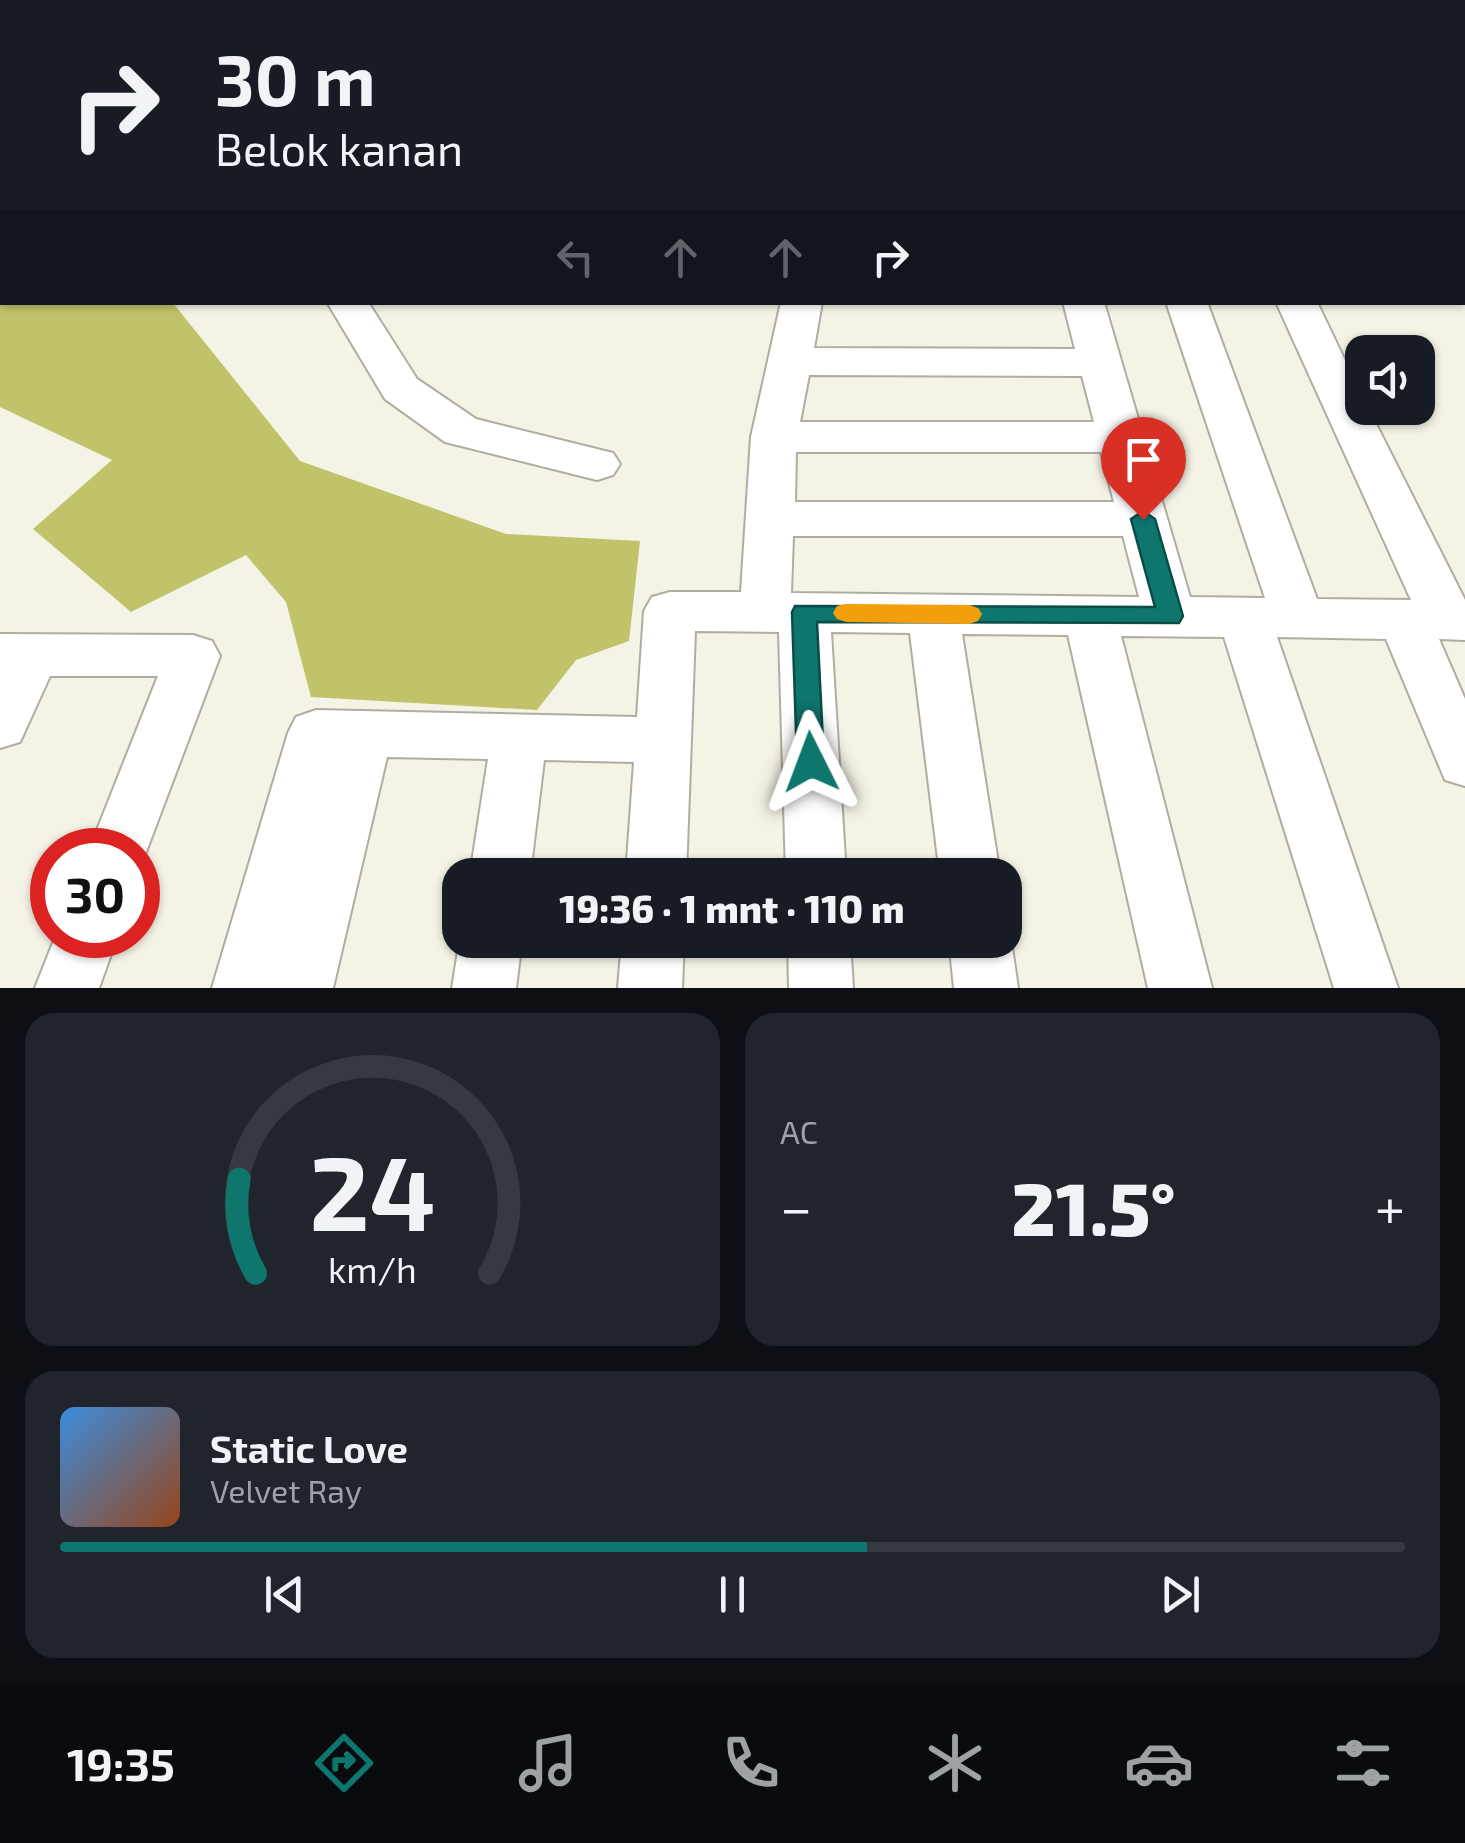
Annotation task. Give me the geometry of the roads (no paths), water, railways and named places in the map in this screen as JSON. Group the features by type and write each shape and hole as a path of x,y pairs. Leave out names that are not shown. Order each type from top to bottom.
{"street":[{"path":"350,305 401,389 460,431 597,464"},
{"path":"801,305 774,437 770,519 814,858"},
{"path":"1084,305 1170,616"},
{"path":"1187,305 1366,988"},
{"path":"1297,305 1438,620 1465,764"},
{"path":"790,361 1100,363"},
{"path":"774,437 1120,437"},
{"path":"770,519 1143,519"},
{"path":"657,858 670,611 1438,620"},
{"path":"934,614 968,858"},
{"path":"1090,616 1180,988"},
{"path":"0,726 17,655 193,656 128,828"},
{"path":"244,988 316,733 663,740"},
{"path":"301,988 365,734"},
{"path":"502,858 518,737"},
{"path":"67,988 78,958"},
{"path":"484,988 488,958"},
{"path":"650,988 652,958"},
{"path":"819,958 821,988"},
{"path":"982,958 986,988"}]}
